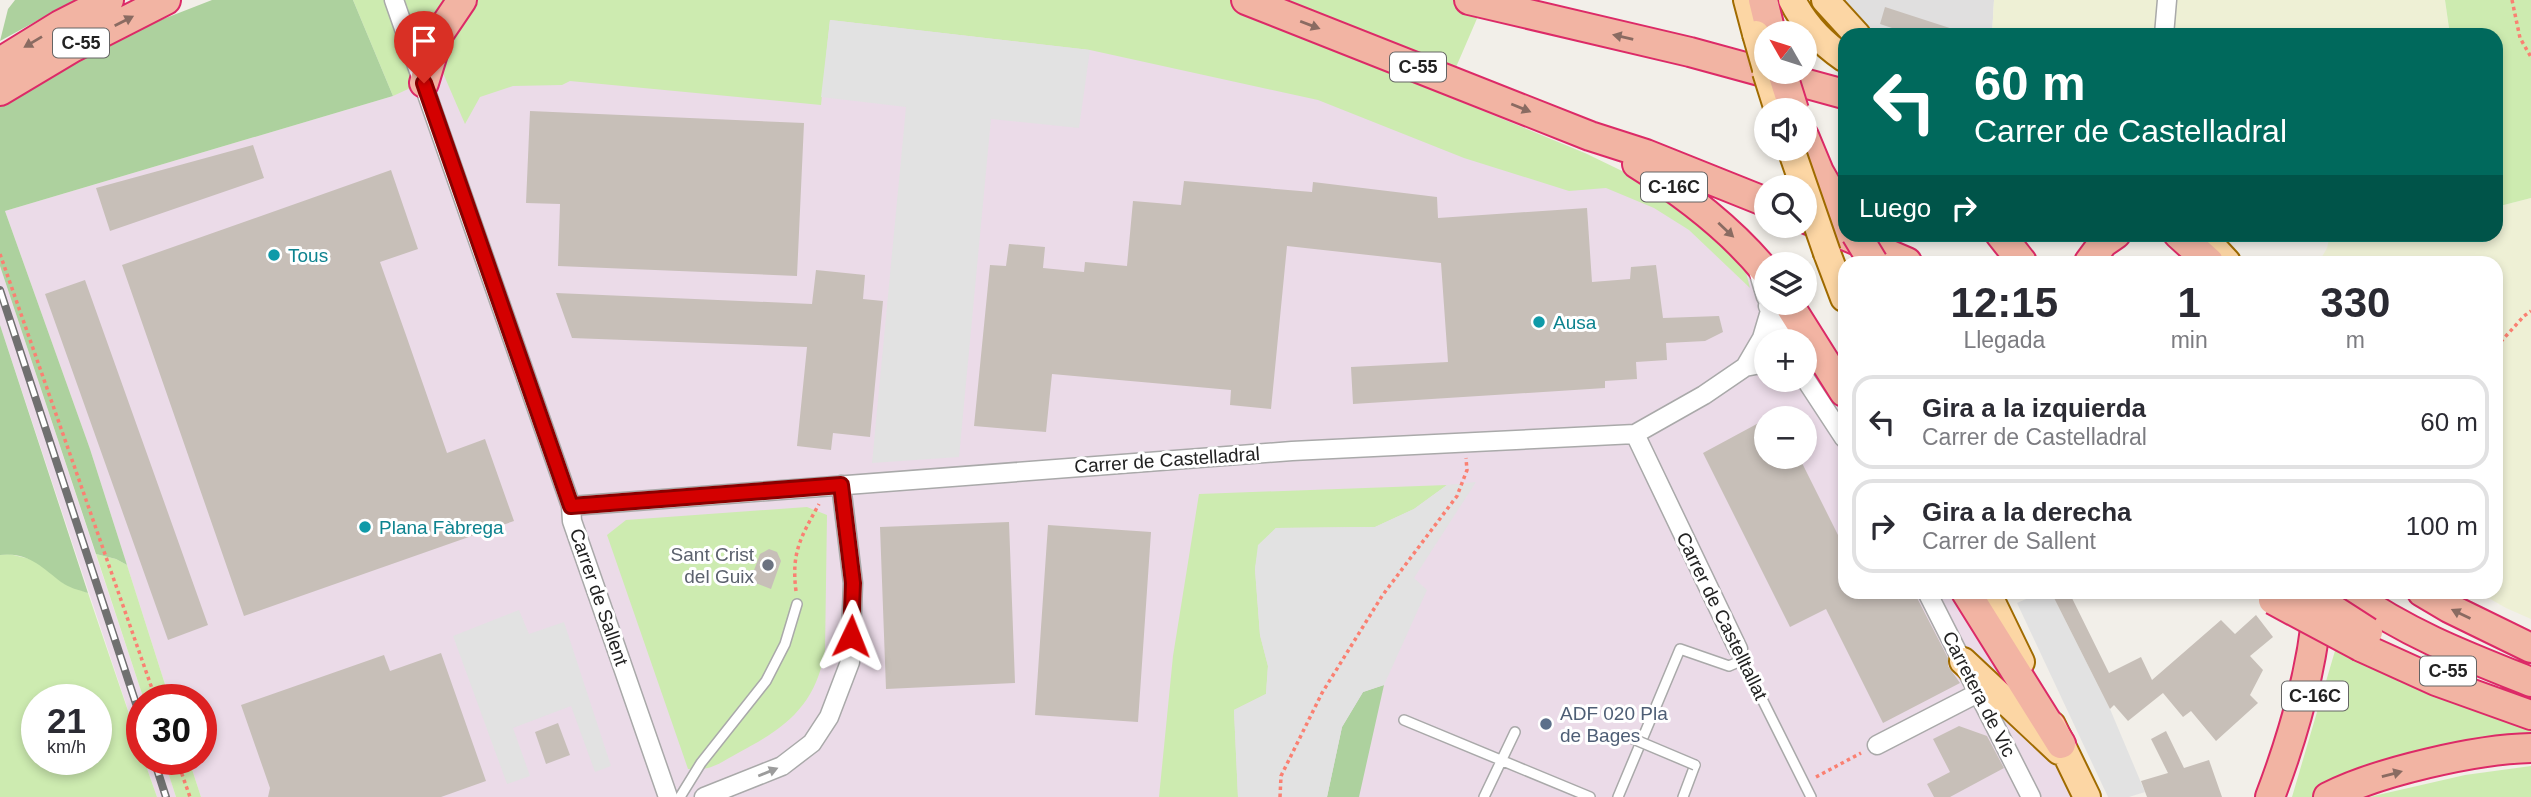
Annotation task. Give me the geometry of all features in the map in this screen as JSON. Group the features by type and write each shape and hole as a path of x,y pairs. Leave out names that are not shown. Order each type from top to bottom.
{"highway":[{"name":"C-55","path":"0,62 60,25 109,0"},
{"name":"C-55","path":"0,91 72,48 166,0"},
{"path":"424,83 439,34 462,0"},
{"name":"C-55","path":"1246,0 1590,136 1646,154 1754,197"},
{"path":"1469,0 1754,66"},
{"path":"1535,0 1554,0"},
{"path":"1763,0 1763,21"},
{"path":"1690,52 1838,92"},
{"path":"1817,75 1838,78"},
{"name":"C-16C","path":"1590,136 1676,188 1703,209 1754,258"},
{"path":"1814,161 1838,205"},
{"path":"1817,224 1838,233"},
{"path":"1860,242 1893,256"},
{"path":"2006,242 2017,256"},
{"path":"2094,256 2104,242"},
{"path":"2187,242 2202,256"},
{"path":"1783,315 1838,384"},
{"path":"1970,599 2065,752"},
{"path":"2280,599 2371,618 2437,681 2531,715"},
{"path":"2270,797 2286,755 2305,686 2314,642 2317,599"},
{"name":"C-55","path":"2324,599 2531,681"},
{"name":"C-55","path":"2354,599 2371,618 2435,666 2531,705"},
{"path":"2433,599 2531,648"},
{"path":"2328,797 2365,782 2421,766 2482,752 2531,748"}],"main road":[{"path":"1747,0 1757,21"},
{"path":"1792,0 1812,31 1838,54"},
{"path":"1825,0 1851,28"},
{"path":"1795,161 1838,282"},
{"path":"2208,242 2221,256"},
{"path":"1990,599 2087,797"},
{"name":"C-16C","path":"2281,797 2317,689 2330,599"},
{"path":"1963,662 2065,752"}],"street":[{"name":"Carrer de Sallent","path":"394,0 571,506 572,521 668,797"},
{"path":"2164,28 2166,0"},
{"name":"Carrer de Castelladral","path":"1745,367 1762,338 1769,315"},
{"name":"Carrer de Castelladral","path":"571,506 1292,451 1635,434 1704,395 1745,367 1754,365"},
{"path":"1814,392 1838,429"},
{"name":"Carrer de Castelltallat","path":"1635,434 1740,654"},
{"path":"704,797 782,766 812,743 829,718 850,662 853,583 841,485"},
{"name":"Carretera de Vic","path":"1931,599 2031,797"},
{"path":"1877,745 1978,693"}],"lane":[{"path":"680,797 701,763 766,681 785,644 797,604"},
{"path":"1618,797 1680,649 1730,666 1740,654"},
{"name":"Carrer de Castelltallat","path":"1740,654 1811,797"},
{"path":"1404,720 1590,797"},
{"path":"1484,797 1515,732"},
{"path":"1631,738 1695,765 1683,797"}],"path":[{"path":"2512,0 2520,38 2531,57"},
{"path":"0,254 150,684"},
{"path":"2503,339 2531,311"},
{"path":"1280,797 1281,776 1322,693 1382,596 1457,496 1467,470 1466,442"},
{"path":"797,604 793,570 799,539 819,504"},
{"path":"1804,783 1877,745"},
{"path":"182,775 190,797"}],"shaded area":[{"path":"479,0 1315,40 1587,154 1743,261 1754,281 1754,315 1777,315 1791,329 1754,329 1754,392 1817,392 1817,366 1838,400 1838,599 1961,599 2054,756 2072,797 201,797 194,775 217,775 217,684 165,684 90,449 5,211 393,96"},
{"path":"1821,0 1994,0 1992,28 1859,28"},
{"path":"830,20 1090,50 1079,128 991,119 959,457 872,463 906,107 821,97"},
{"path":"0,266 139,684 126,684 126,704 0,325"},
{"path":"1476,482 1414,578 1427,590 1384,685 1363,692 1342,727 1327,797 1238,797 1234,710 1266,694 1268,666 1260,635 1255,569 1258,545 1276,528 1375,527 1414,509 1447,485"},
{"path":"2026,599 2055,599 2110,709 2145,792 2129,797 2108,797 2017,603"},
{"path":"519,610 529,634 564,622 611,766 595,772 571,706 513,728 530,776 507,784 453,636"},
{"path":"149,775 169,775 176,797 157,797"}],"green space":[{"path":"15,0 75,0 0,41 8,9"},
{"path":"212,0 353,0 393,96 5,211 90,449 127,565 96,554 0,266 0,105 16,93 153,23"},
{"path":"353,0 1485,0 1444,95 1587,154 1649,184 1705,221 1743,261 1750,288 1689,230 1654,208 1606,188 1569,191 1464,158 1318,100 1090,50 830,20 821,105 570,81 562,85 513,86 480,97 465,124 443,73 393,96"},
{"path":"1994,0 2445,0 2449,28 1992,28"},
{"path":"2445,0 2531,0 2531,198 2503,205 2503,28 2449,28"},
{"path":"2531,198 2531,619 2490,599 2503,599 2503,256 2322,256 2328,242 2503,242 2503,205"},
{"path":"0,325 88,593 64,584 26,558 10,554 0,555"},
{"path":"1447,485 1414,509 1375,527 1276,528 1259,545 1255,569 1260,635 1268,666 1266,694 1234,710 1238,797 1159,797 1173,656 1199,494"},
{"path":"807,507 827,515 825,651 814,687 784,725 755,744 714,766 688,769 607,535 626,520"},
{"path":"9,554 35,560 63,583 88,593 126,705 126,775 149,775 157,797 0,797 0,555"},
{"path":"96,554 127,565 165,684 139,684"},
{"path":"2337,644 2441,695 2531,730 2531,741 2320,792 2313,797 2292,797"},
{"path":"1384,685 1359,797 1327,797 1342,727 1363,692"},
{"path":"2531,766 2531,797 2369,797 2465,775"},
{"path":"169,775 194,775 201,797 176,797"}],"building":[{"path":"1885,7 1950,28 1892,28 1880,24"},
{"path":"530,111 804,123 797,276 558,266 560,204 526,203"},
{"path":"253,145 264,178 110,231 96,188"},
{"path":"391,170 418,249 380,262 447,453 485,439 514,521 244,616 122,265"},
{"path":"1184,181 1312,192 1313,182 1437,197 1438,218 1587,208 1592,282 1630,279 1631,267 1656,265 1663,318 1719,316 1723,332 1705,341 1666,343 1667,360 1636,362 1637,379 1605,381 1605,388 1353,404 1351,367 1448,362 1441,263 1287,246 1271,409 1230,405 1231,390 1052,374 1046,432 974,426 990,265 1006,266 1009,244 1045,247 1043,268 1084,272 1085,262 1127,266 1133,201 1181,205"},
{"path":"816,270 865,275 863,299 883,301 870,437 833,433 831,450 797,446 807,347 572,338 556,293 812,304"},
{"path":"85,280 208,625 168,640 45,294"},
{"path":"1754,425 1754,469 1805,469 1838,535 1838,599 1918,599 1948,658 1948,666 1960,683 1883,723 1826,609 1790,627 1703,453"},
{"path":"1009,522 1015,683 886,689 880,527"},
{"path":"1048,525 1151,532 1138,722 1035,715"},
{"name":"Sant Crist del Guix","path":"769,549 777,552 781,561 771,589 750,581 760,554"},
{"path":"2055,599 2072,599 2109,673 2141,657 2152,680 2221,620 2235,634 2256,615 2273,637 2250,656 2263,670 2250,695 2258,703 2216,741 2191,711 2183,717 2163,693 2128,721 2114,705 2110,709"},
{"path":"441,653 486,781 441,797 268,797 270,788 241,705 384,655 390,671"},
{"path":"558,723 570,755 546,764 535,732"},
{"path":"1959,726 1987,736 2004,768 1950,797 1934,797 1927,784 1950,772 1933,739"},
{"path":"2166,731 2184,768 2209,760 2222,797 2147,797 2141,781 2168,773 2151,739"}],"railway":[{"path":"0,290 130,684"},
{"path":"159,775 166,797"}],"place":[{"name":"Tous","path":"274,255"},
{"name":"Ausa","path":"1539,322"},
{"name":"Plana Fàbrega","path":"365,527"},
{"name":"Sant Crist del Guix","path":"768,565"},
{"name":"ADF 020 Pla de Bages","path":"1546,724"}],"route":[{"path":"424,83 571,506 841,485 853,583 851,636"}]}
